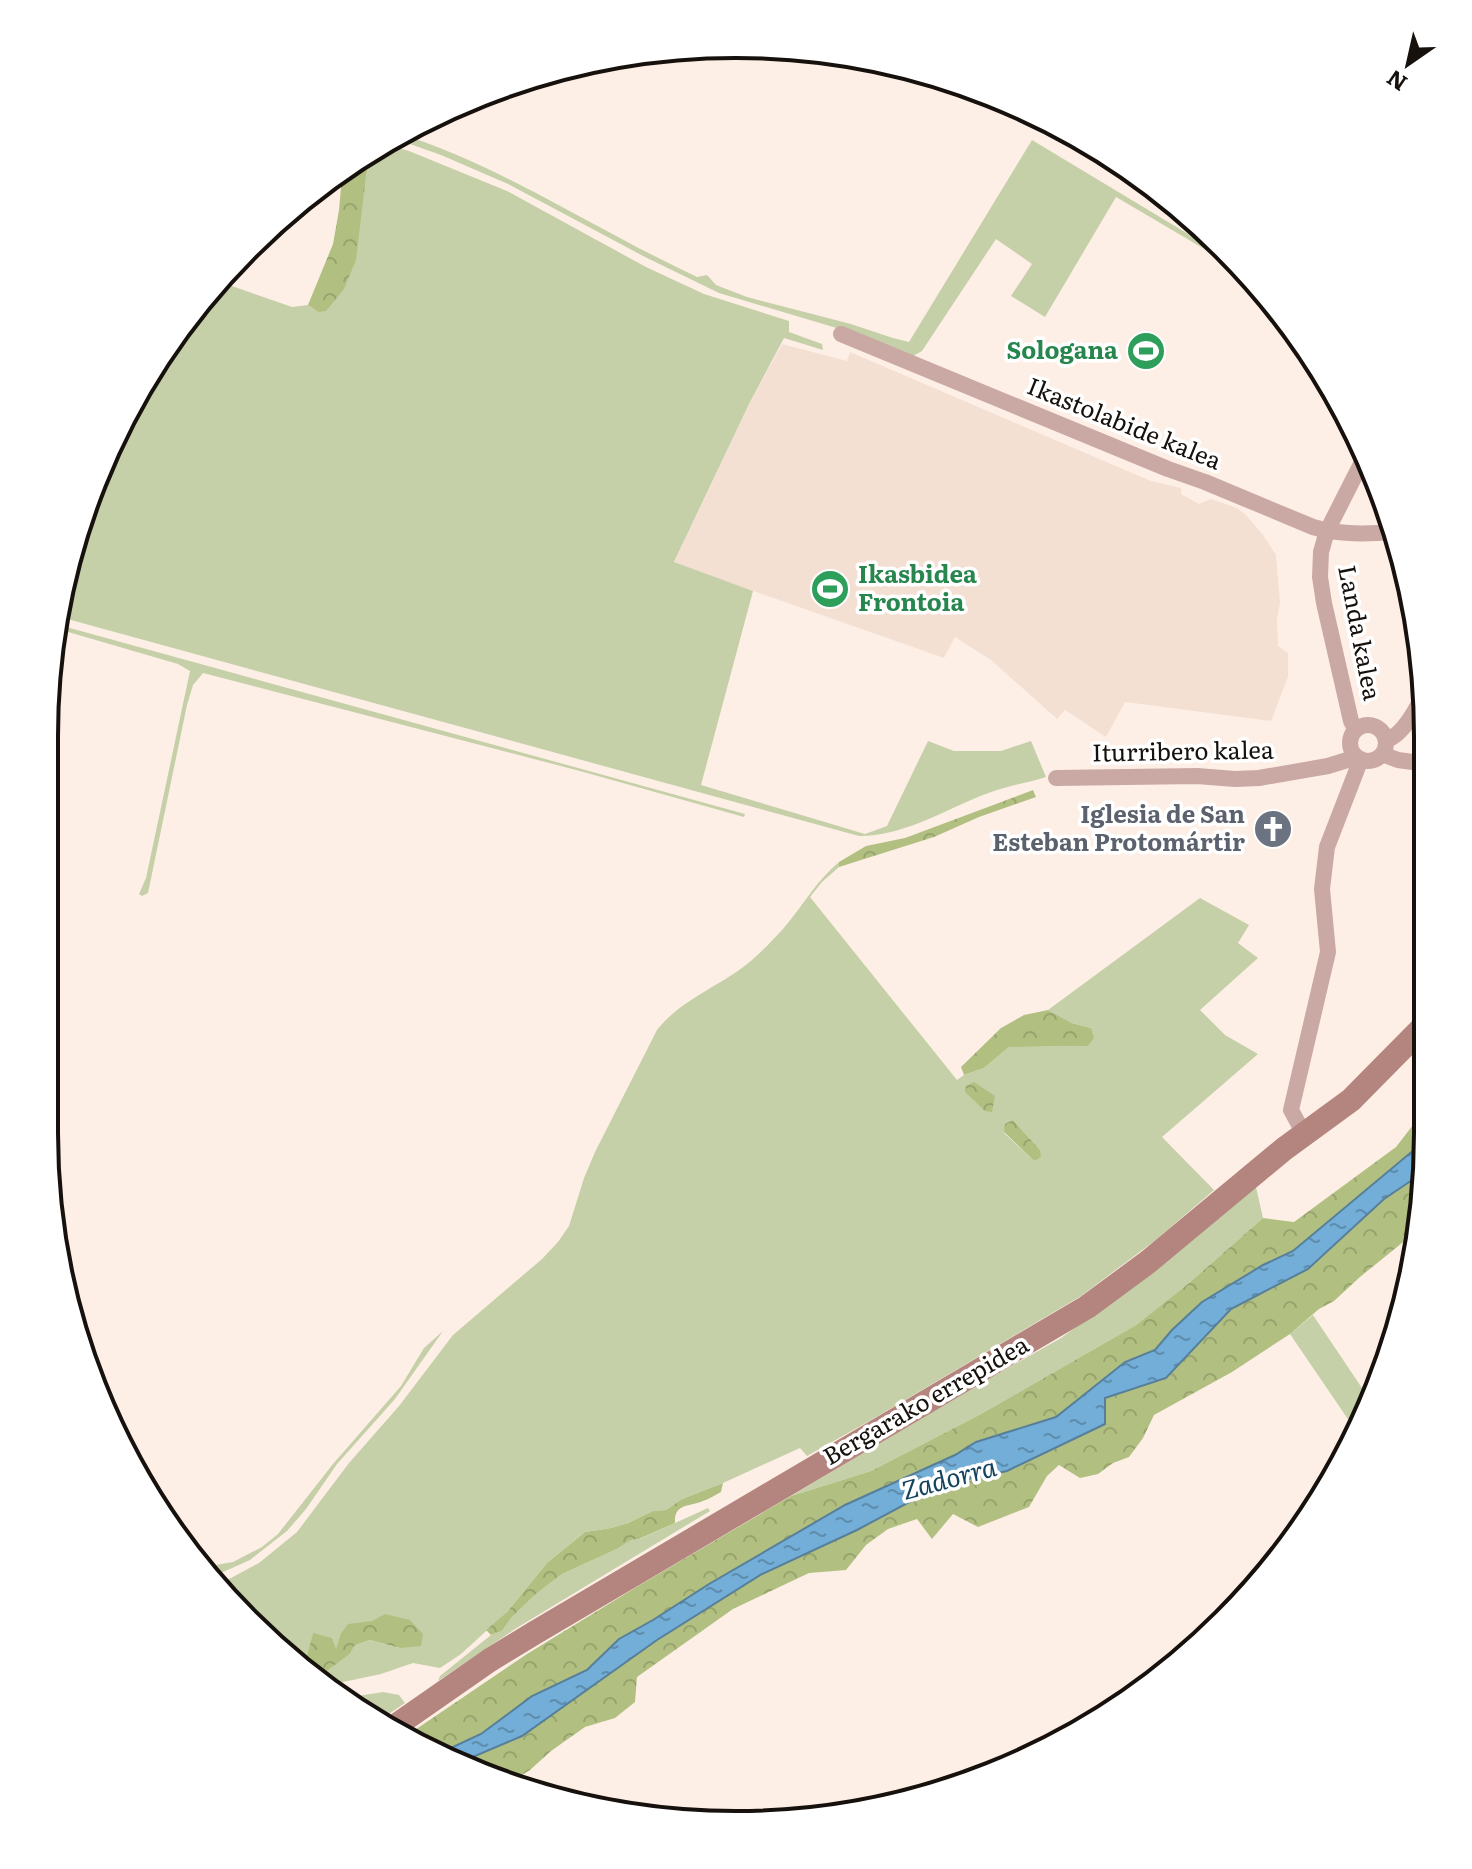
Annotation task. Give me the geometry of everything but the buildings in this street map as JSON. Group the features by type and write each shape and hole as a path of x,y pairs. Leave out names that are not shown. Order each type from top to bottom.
{"street":[{"name":"Ikastolabide kalea","path":"841,334 1327,531 1382,533"},
{"name":"Landa kalea","path":"1356,730 1351,721 1320,577 1321,552 1327,531 1358,469"},
{"path":"1413,710 1400,733 1384,747 1372,760 1359,758 1353,753 1350,742 1356,730 1364,726 1376,727 1380,730 1384,747 1398,760 1414,762"},
{"path":"1304,1134 1291,1110 1328,952 1322,889 1327,847 1359,758"},
{"name":"Iturribero kalea","path":"1056,778 1259,778 1359,758"},
{"name":"Bergarako errepidea","path":"401,1722 536,1632 1087,1307 1351,1100 1414,1036"}],"shaded area":[{"path":"782,344 847,361 850,352 1151,481 1181,488 1181,494 1199,504 1211,499 1237,508 1263,535 1276,555 1280,603 1278,646 1288,653 1288,677 1271,721 1125,702 1106,737 1065,710 1057,719 991,660 955,637 944,658 674,563 749,404"}],"green space":[{"path":"416,139 456,154 697,277 707,275 716,285 747,297 909,342 1032,140 1196,239 1210,253 1116,197 1045,317 1011,296 1032,264 996,239 922,351 913,356 860,335 719,293 508,184 408,143"},
{"path":"397,149 409,151 507,191 646,267 704,294 789,321 789,332 822,344 823,350 784,338 674,562 753,591 701,785 865,834 887,826 928,741 954,751 1001,751 1031,741 1046,777 980,796 895,831 859,836 69,619 81,561 110,477 128,436 172,359 230,285 292,307 308,305 318,312 368,167"},
{"path":"368,167 356,260 344,289 326,311 318,312 308,305 333,244 341,185"},
{"path":"67,627 745,814 744,817 203,673 193,685 187,705 148,893 142,896 139,894 146,878 190,671 178,664 67,632"},
{"path":"1033,790 1036,797 934,837 839,867 839,862 866,846 905,838"},
{"path":"839,862 839,867 810,897 957,1080 984,1068 1009,1047 1088,1046 1091,1028 1072,1023 1048,1010 1200,898 1249,925 1238,943 1258,958 1200,1010 1225,1035 1258,1054 1162,1137 1214,1190 1157,1239 1081,1296 807,1456 800,1448 682,1499 666,1510 653,1511 611,1528 585,1532 547,1563 507,1612 461,1654 440,1668 413,1663 339,1683 324,1672 350,1654 355,1645 370,1640 400,1648 372,1621 340,1635 336,1650 313,1634 306,1657 226,1580 259,1563 297,1532 453,1335 558,1242 569,1226 595,1152 657,1030 678,1009 756,956 783,929","holes":["1013,1120 1040,1150 1034,1161 1004,1133"]},
{"path":"1048,1010 1072,1023 1091,1028 1094,1038 1088,1046 1009,1047 984,1068 964,1075 961,1067 1001,1028 1024,1015"},
{"path":"974,1082 995,1096 992,1112 985,1111 965,1092 966,1086"},
{"path":"1013,1120 1040,1150 1041,1157 1034,1161 1004,1132 1005,1124"},
{"path":"1414,1124 1414,1150 1293,1251 1263,1265 1202,1302 1155,1350 1125,1362 1056,1417 976,1442 955,1455 845,1505 619,1639 587,1670 532,1696 481,1734 451,1748 415,1730 527,1654 791,1496 871,1471 981,1414 1136,1325 1263,1218 1294,1222 1396,1147"},
{"path":"1413,1180 1405,1241 1290,1334 1232,1372 1154,1415 1129,1457 1113,1463 1098,1474 1080,1478 1059,1465 1047,1476 1029,1507 978,1527 953,1514 932,1539 917,1519 888,1529 866,1545 846,1570 809,1573 733,1609 637,1677 635,1702 615,1718 585,1727 521,1776 473,1757 522,1736 657,1640 762,1574 857,1530 943,1484 1007,1471 1105,1398 1166,1378 1231,1309 1308,1269 1384,1199"},
{"path":"1256,1187 1263,1218 1136,1325 981,1414 871,1471 791,1496 1061,1338"},
{"path":"1313,1315 1363,1390 1349,1421 1290,1334"},
{"path":"443,1331 395,1399 337,1464 287,1531 250,1560 220,1573 214,1565 233,1562 262,1547 278,1534 333,1464 401,1386 424,1348"},
{"path":"723,1483 721,1492 680,1509 675,1523 631,1540 562,1574 536,1594 502,1631 491,1635 486,1630 507,1612 547,1563 585,1532 611,1528 653,1511 666,1510 682,1499"},
{"path":"708,1508 710,1511 515,1629 438,1681 440,1676 491,1635 502,1631 536,1594 562,1574 631,1540 640,1539"},
{"path":"385,1614 410,1620 423,1634 421,1646 400,1648 370,1640 355,1645 350,1654 325,1672 306,1657 313,1633 332,1638 336,1649 340,1635 348,1624 372,1621"},
{"path":"383,1692 399,1695 405,1703 388,1715 358,1696"}],"water":[{"name":"Zadorra","path":"1414,1150 1413,1180 1384,1199 1308,1269 1231,1309 1166,1378 1105,1398 1105,1424 1007,1471 943,1484 857,1530 762,1574 657,1640 522,1736 473,1757 451,1748 481,1734 532,1696 587,1670 619,1639 845,1505 955,1455 976,1442 1056,1417 1125,1362 1155,1350 1202,1302 1263,1265 1293,1251"}],"place":[{"name":"Sologana","path":"1146,351"},
{"name":"Ikasbidea Frontoia","path":"830,589"},
{"name":"Iglesia de San Esteban Protomártir","path":"1273,829"}]}
